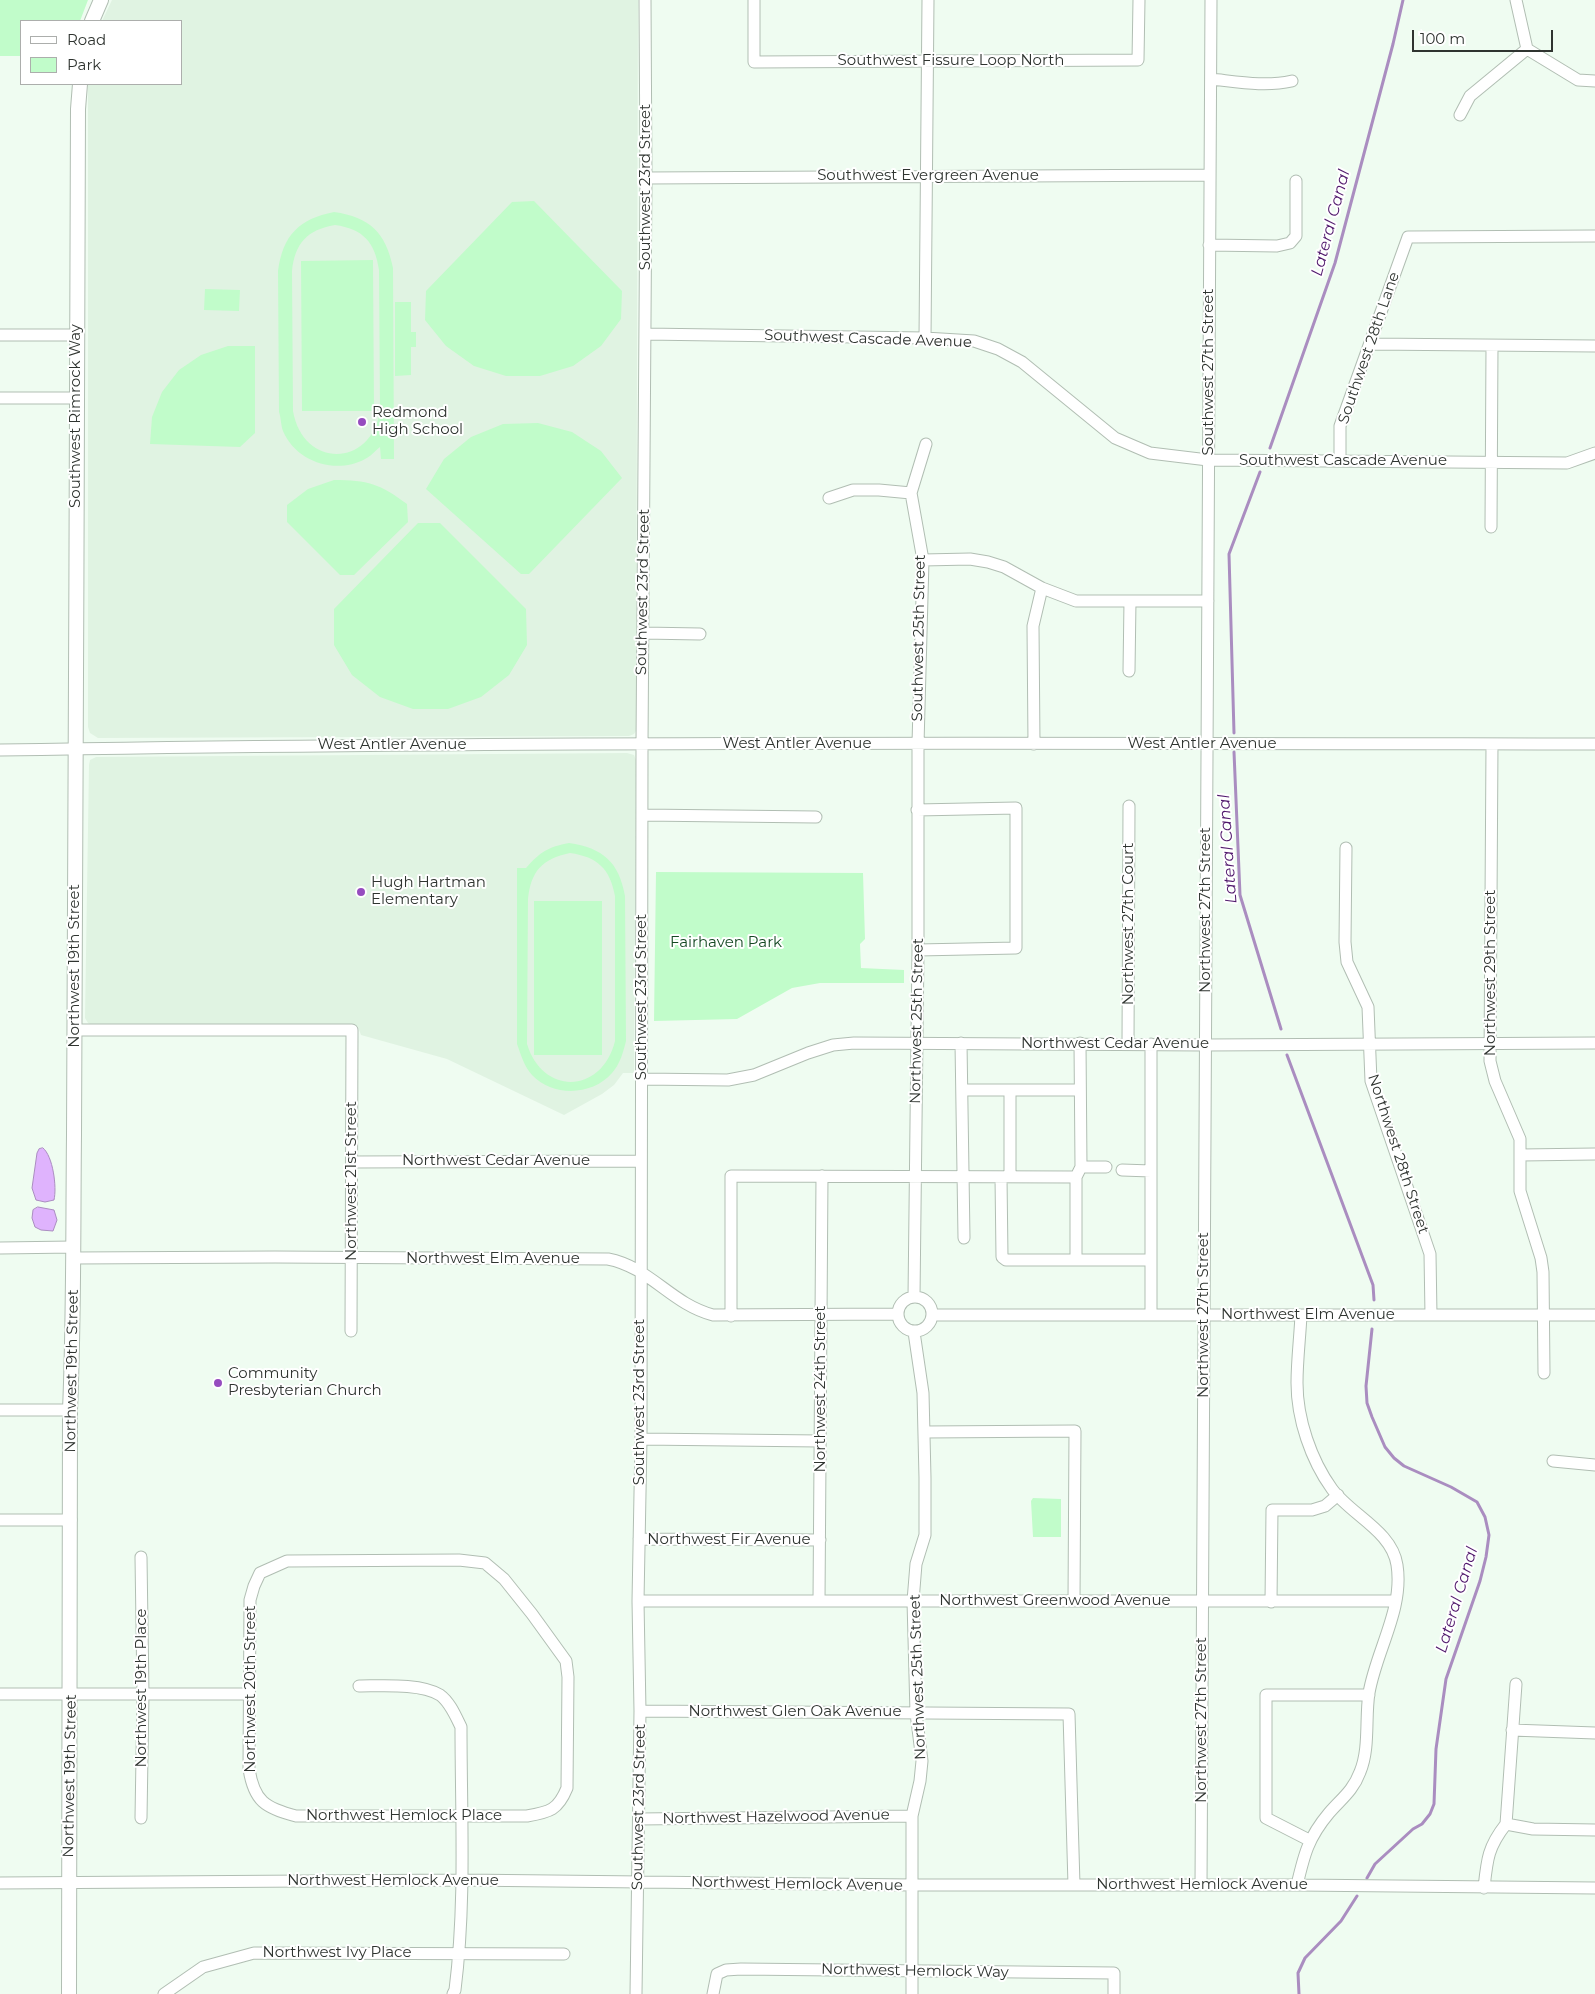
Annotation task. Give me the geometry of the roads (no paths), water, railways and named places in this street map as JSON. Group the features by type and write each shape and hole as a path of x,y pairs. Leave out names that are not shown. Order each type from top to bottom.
{"main road":[{"path":"92,20 102,0"},
{"name":"Southwest Rimrock Way","path":"77,748 76,335 78,108 80,85"},
{"name":"Northwest 19th Street","path":"69,1994 70,1410 74,1252 77,748"}],"street":[{"name":"Southwest 23rd Street","path":"636,1994 640,1711 638,1601 641,1439 645,0"},
{"name":"Southwest Fissure Loop North","path":"754,0 754,62 1138,60 1139,0"},
{"path":"925,338 928,0"},
{"name":"Southwest 27th Street","path":"1207,744 1211,0"},
{"path":"1516,0 1527,49 1578,80 1595,81"},
{"path":"1460,115 1470,96 1527,49"},
{"path":"1211,79 1261,85 1277,85 1292,82"},
{"name":"Southwest Evergreen Avenue","path":"646,178 1210,175"},
{"path":"1210,245 1278,246 1290,243 1296,236 1296,181"},
{"name":"Southwest 28th Lane","path":"1340,461 1340,426 1408,237 1595,236"},
{"name":"Southwest Cascade Avenue","path":"645,334 925,338 974,342 998,349 1022,362 1115,438 1150,453 1208,460 1567,463 1595,453"},
{"path":"0,335 76,335"},
{"path":"1370,344 1595,346"},
{"path":"1491,527 1492,346"},
{"path":"0,398 76,398"},
{"name":"Southwest 25th Street","path":"918,744 923,560 912,493 926,444"},
{"path":"829,498 853,490 912,493"},
{"path":"923,560 970,559 988,562 1004,568 1042,588 1076,601 1208,601"},
{"path":"1034,744 1033,626 1042,588"},
{"path":"1129,671 1130,601"},
{"path":"643,633 700,634"},
{"name":"West Antler Avenue","path":"0,750 642,744 1595,744"},
{"name":"Northwest 25th Street","path":"914,1297 918,744"},
{"name":"Northwest 27th Street","path":"1201,1885 1207,744"},
{"name":"Northwest 29th Street","path":"1492,744 1490,1061 1495,1081 1520,1139 1520,1191 1541,1258 1543,1272 1544,1373"},
{"name":"Northwest 27th Court","path":"1128,1043 1129,806"},
{"path":"917,810 1016,808 1016,948 918,950"},
{"path":"642,815 816,817"},
{"name":"Northwest 28th Street","path":"1346,848 1345,942 1347,962 1368,1007 1372,1082 1430,1254 1431,1315"},
{"name":"Northwest 21st Street","path":"76,1030 352,1030 351,1331"},
{"name":"Northwest Cedar Avenue","path":"642,1079 728,1080 754,1075 833,1045 854,1043 1595,1043"},
{"path":"961,1043 964,1238"},
{"path":"1076,1260 1080,1043"},
{"path":"1151,1044 1151,1315"},
{"path":"962,1090 1080,1090"},
{"path":"1010,1090 1002,1257 1006,1260 1151,1260"},
{"path":"1521,1155 1595,1154"},
{"name":"Northwest Cedar Avenue","path":"352,1162 641,1161"},
{"path":"730,1316 730,1176 1005,1177 1078,1172 1106,1167"},
{"path":"1122,1170 1151,1170"},
{"name":"Northwest 24th Street","path":"819,1601 822,1176"},
{"name":"Northwest Elm Avenue","path":"0,1248 74,1252 351,1258 608,1259 624,1262 640,1271 685,1304 698,1311 713,1315 821,1316 897,1314"},
{"path":"914,1297 925,1300 929,1304 932,1315 928,1325 914,1332 900,1324 897,1314 900,1304 914,1297"},
{"name":"Northwest Elm Avenue","path":"932,1315 1595,1315"},
{"path":"1298,1885 1309,1840 1330,1812 1351,1790 1360,1771 1364,1752 1372,1676 1396,1601 1400,1581 1397,1562 1389,1545 1338,1495 1320,1471 1308,1442 1301,1414 1297,1384 1301,1315"},
{"name":"Northwest 25th Street","path":"912,1994 912,1816 920,1781 922,1761 916,1713 914,1601 916,1564 925,1535 923,1393 914,1332"},
{"path":"0,1410 70,1410"},
{"path":"925,1432 1075,1431 1074,1601"},
{"path":"641,1439 820,1440"},
{"path":"1553,1461 1595,1465"},
{"path":"1271,1602 1272,1510 1312,1510 1325,1506 1338,1495"},
{"path":"0,1520 71,1520"},
{"name":"Northwest Fir Avenue","path":"639,1540 820,1540"},
{"name":"Northwest 19th Place","path":"140,1818 143,1694 141,1557"},
{"name":"Northwest 20th Street","path":"262,1803 252,1787 249,1769 250,1600 260,1573 288,1561 459,1560 485,1563 504,1579 566,1661 568,1677 567,1788 561,1801 548,1812"},
{"name":"Northwest Greenwood Avenue","path":"638,1601 1396,1601"},
{"path":"1484,1888 1486,1861 1494,1841 1506,1824 1516,1684"},
{"path":"360,1686 411,1686 440,1695 454,1713 461,1727 462,1880 460,1953 456,1990 453,1994"},
{"path":"0,1694 249,1694"},
{"path":"1309,1840 1266,1818 1266,1695 1369,1695"},
{"name":"Northwest Glen Oak Avenue","path":"640,1711 1070,1714 1074,1885"},
{"path":"1512,1730 1595,1733"},
{"name":"Northwest Hemlock Place","path":"262,1803 278,1811 296,1816 528,1816 548,1812"},
{"name":"Northwest Hazelwood Avenue","path":"639,1818 912,1816"},
{"path":"1506,1824 1533,1829 1595,1830"},
{"name":"Northwest Hemlock Avenue","path":"0,1882 462,1880 913,1885 1298,1885 1595,1888"},
{"name":"Northwest Ivy Place","path":"164,1994 203,1967 254,1953 564,1954"},
{"name":"Northwest Hemlock Way","path":"713,1994 717,1974 726,1970 741,1969 1114,1973 1114,1994"}],"waterway":[{"name":"Lateral Canal","path":"1270,448 1335,263 1403,0"},
{"name":"Lateral Canal","path":"1234,733 1229,554 1260,472"},
{"name":"Lateral Canal","path":"1234,752 1240,895 1281,1029"},
{"name":"Lateral Canal","path":"1287,1055 1373,1285 1374,1300"},
{"name":"Lateral Canal","path":"1367,1878 1375,1864 1413,1829 1422,1824 1430,1814 1434,1804 1436,1749 1446,1679 1480,1581 1489,1535 1485,1517 1477,1502 1451,1487 1404,1466 1385,1447 1367,1403 1366,1386 1372,1329"},
{"name":"Lateral Canal","path":"1299,1994 1298,1973 1305,1958 1341,1921 1357,1896"}],"place":[{"name":"Redmond High School","path":"362,422"},
{"name":"Hugh Hartman Elementary","path":"361,892"},
{"name":"Community Presbyterian Church","path":"218,1383"}],"park label":[{"name":"Fairhaven Park","path":"726,943"}]}
